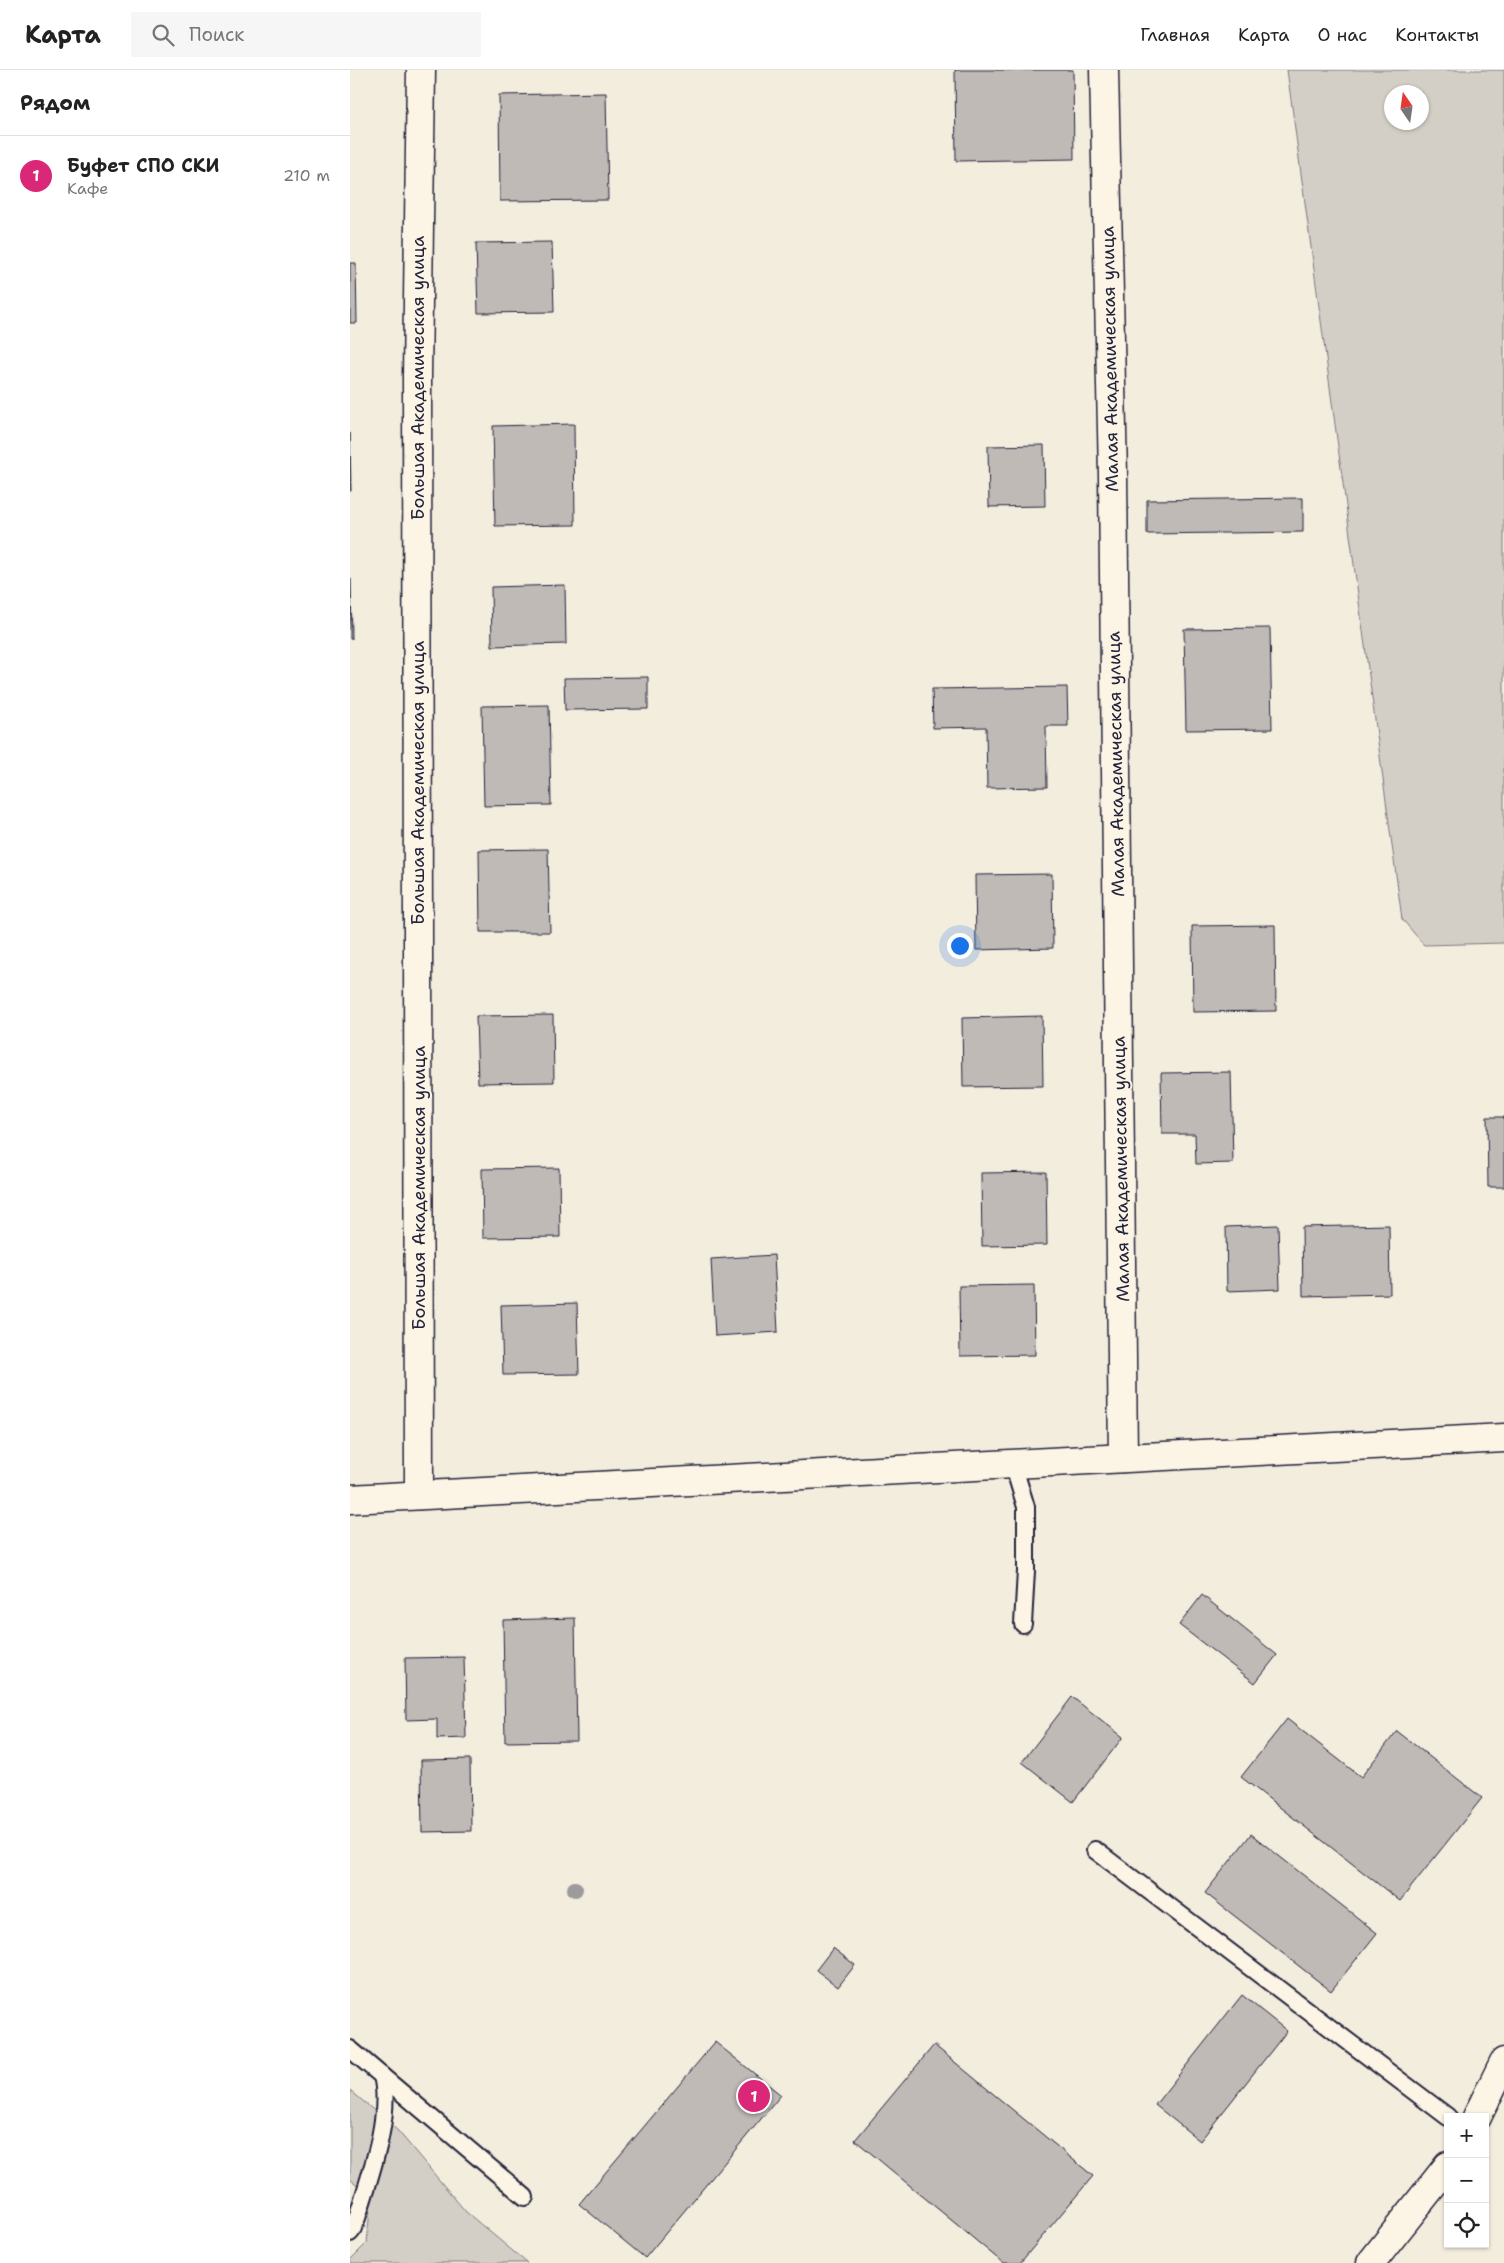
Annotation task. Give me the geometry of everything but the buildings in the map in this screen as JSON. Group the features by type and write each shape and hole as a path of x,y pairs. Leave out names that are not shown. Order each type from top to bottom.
{"street":[{"name":"Большая Академическая улица","path":"419,1496 417,377 421,70"},
{"name":"Малая Академическая улица","path":"1104,70 1114,475 1124,1458"},
{"path":"350,1499 1504,1438"},
{"path":"1478,2113 1504,2062"},
{"path":"1371,2263 1444,2171"}],"lane":[{"path":"1013,1464 1026,1507 1026,1571 1023,1624"},
{"path":"1095,1850 1444,2114"},
{"path":"350,2049 525,2197"},
{"path":"350,2233 354,2228 378,2145 385,2089 382,2076"}],"shaded area":[{"path":"1287,70 1504,70 1504,943 1424,945 1402,919"},
{"path":"350,2090 398,2131 466,2212 527,2263 350,2263 350,2260 367,2243 371,2196 350,2179"}],"place":[{"name":"Буфет СПО СКИ","path":"754,2096"}]}
